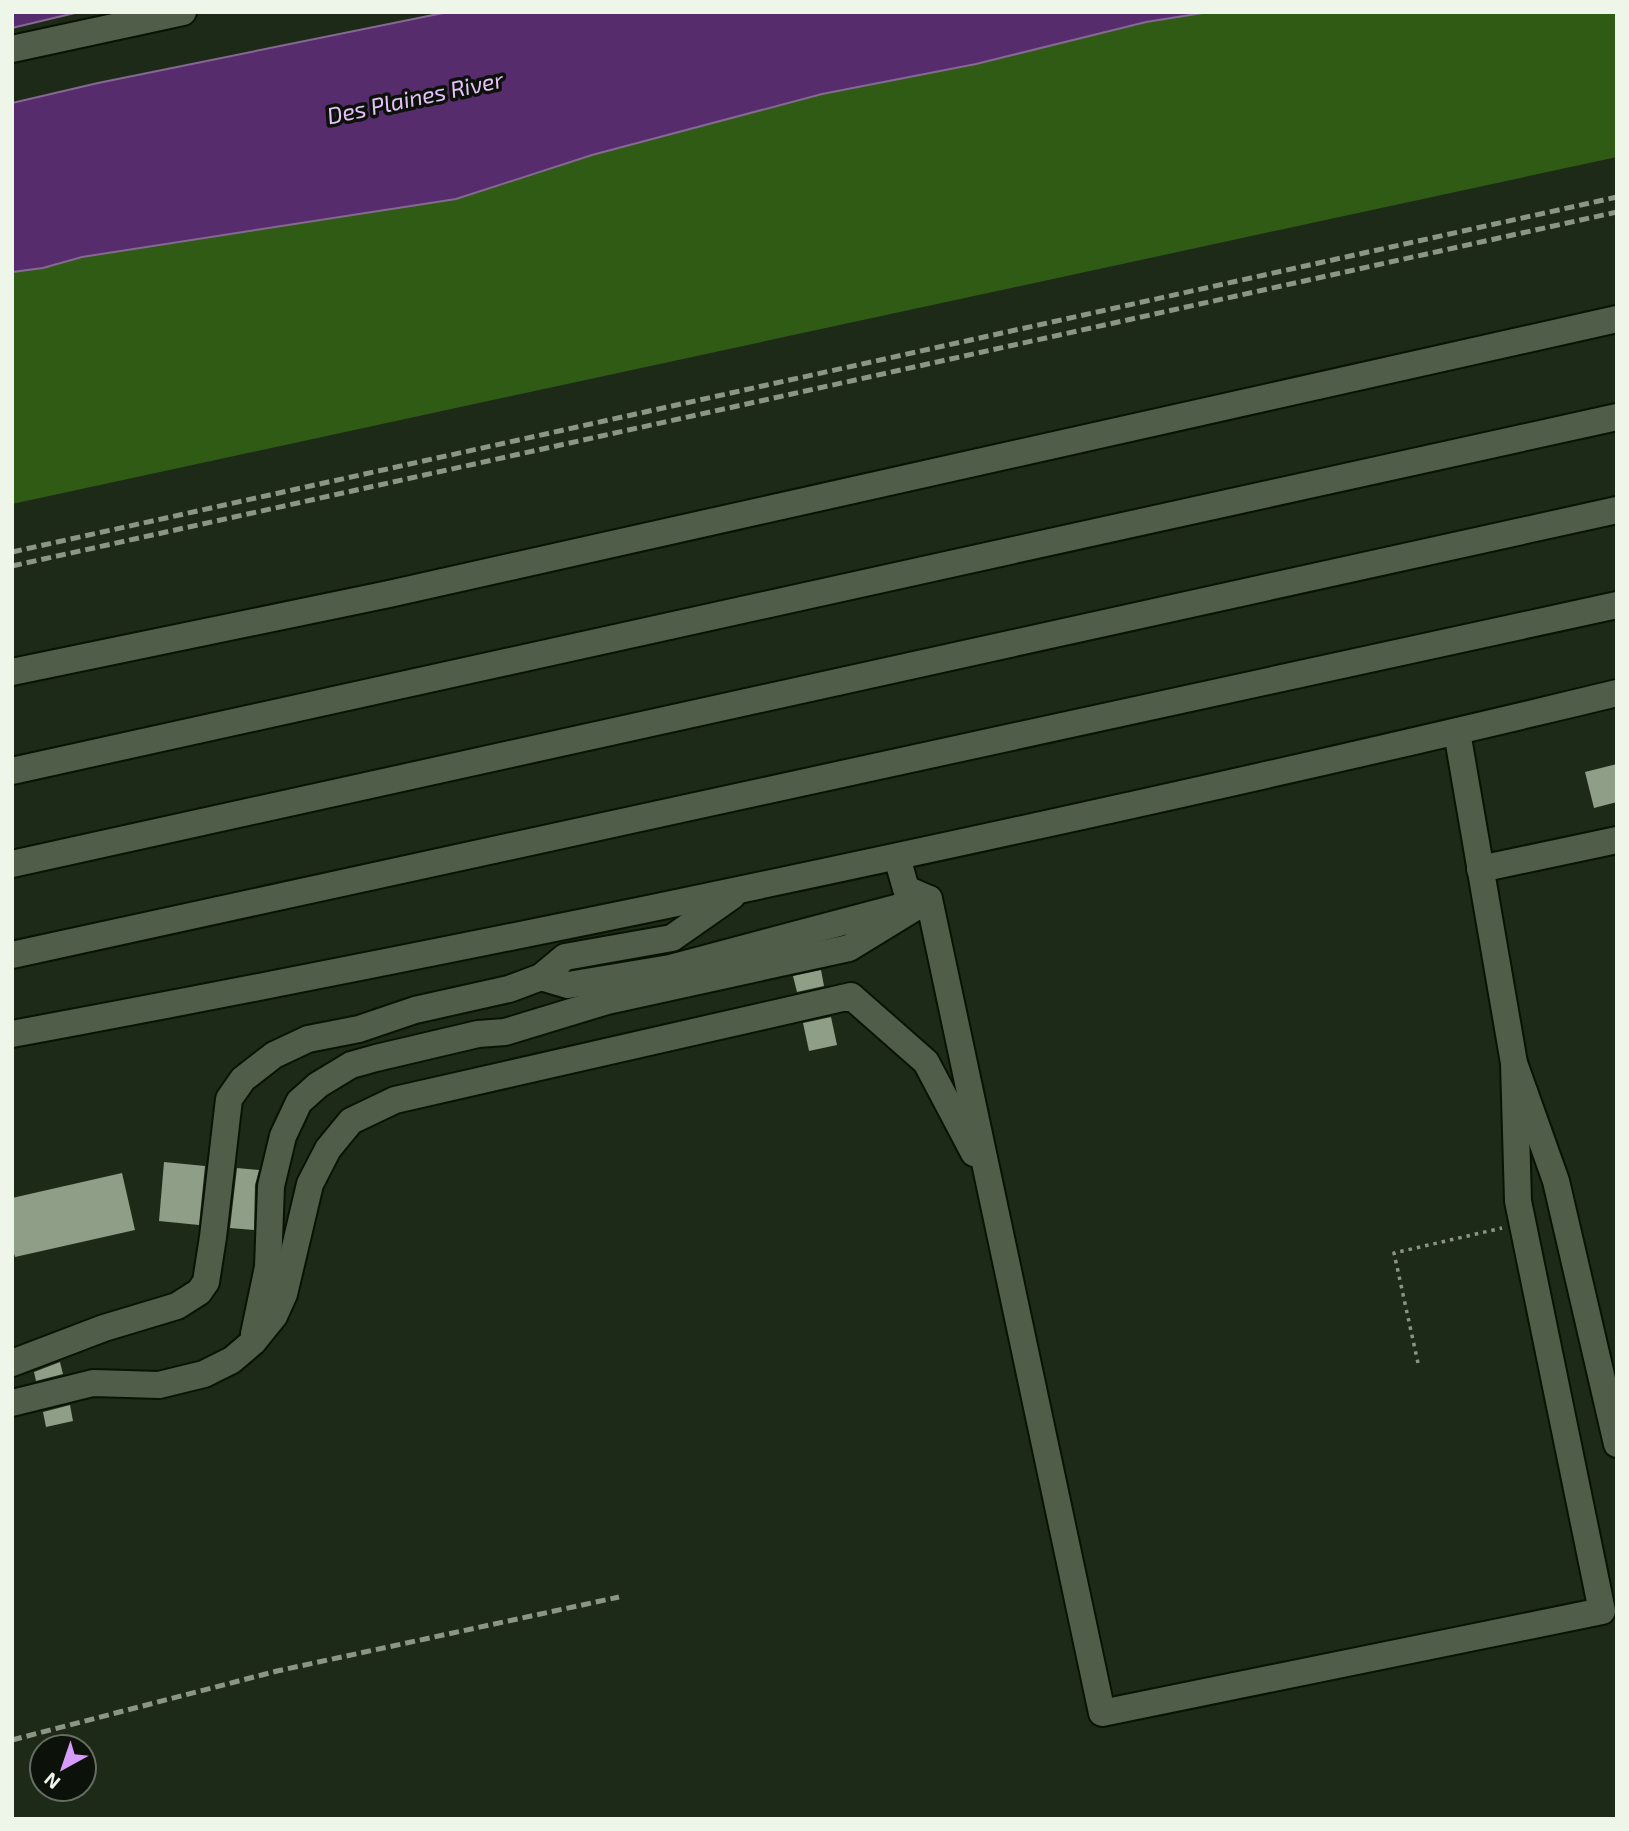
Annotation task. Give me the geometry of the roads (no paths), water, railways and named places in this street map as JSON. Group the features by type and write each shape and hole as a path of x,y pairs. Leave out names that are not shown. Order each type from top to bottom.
{"lane":[{"path":"12,49 183,12"},
{"path":"12,673 402,591 1617,320"},
{"path":"12,771 1617,417"},
{"path":"12,864 1617,510"},
{"path":"12,955 1617,605"},
{"path":"12,1034 252,990 897,857 1457,732 1617,693"},
{"path":"929,899 1102,1713 1602,1611 1520,1214 1514,1063 1457,732"},
{"path":"1480,869 1617,840"},
{"path":"897,857 906,889 929,899"},
{"path":"12,1363 104,1328 177,1306 200,1293 206,1282 229,1099 243,1079 274,1055 308,1039 359,1030 415,1010 509,989 541,977 565,957 672,938 743,889"},
{"path":"541,977 568,985 670,968 929,899"},
{"path":"253,1342 268,1267 271,1186 282,1136 299,1102 318,1085 351,1065 376,1058 478,1034 505,1032 607,1001 849,948 929,899"},
{"path":"12,1403 93,1383 159,1385 204,1374 232,1360 253,1342 274,1316 284,1294 310,1184 328,1149 351,1121 395,1100 851,996 926,1062 989,1183"},
{"path":"1514,1063 1556,1181 1617,1444"},
{"path":"12,1346 104,1328"}],"water":[{"path":"12,12 79,12 12,28"},
{"name":"Des Plaines River","path":"448,12 1209,12 1146,22 976,64 822,94 592,155 456,199 82,257 43,268 12,272 12,103"}],"railway":[{"path":"12,552 1617,197"},
{"path":"12,566 1617,212"},
{"path":"12,1740 277,1671 619,1597"}]}
